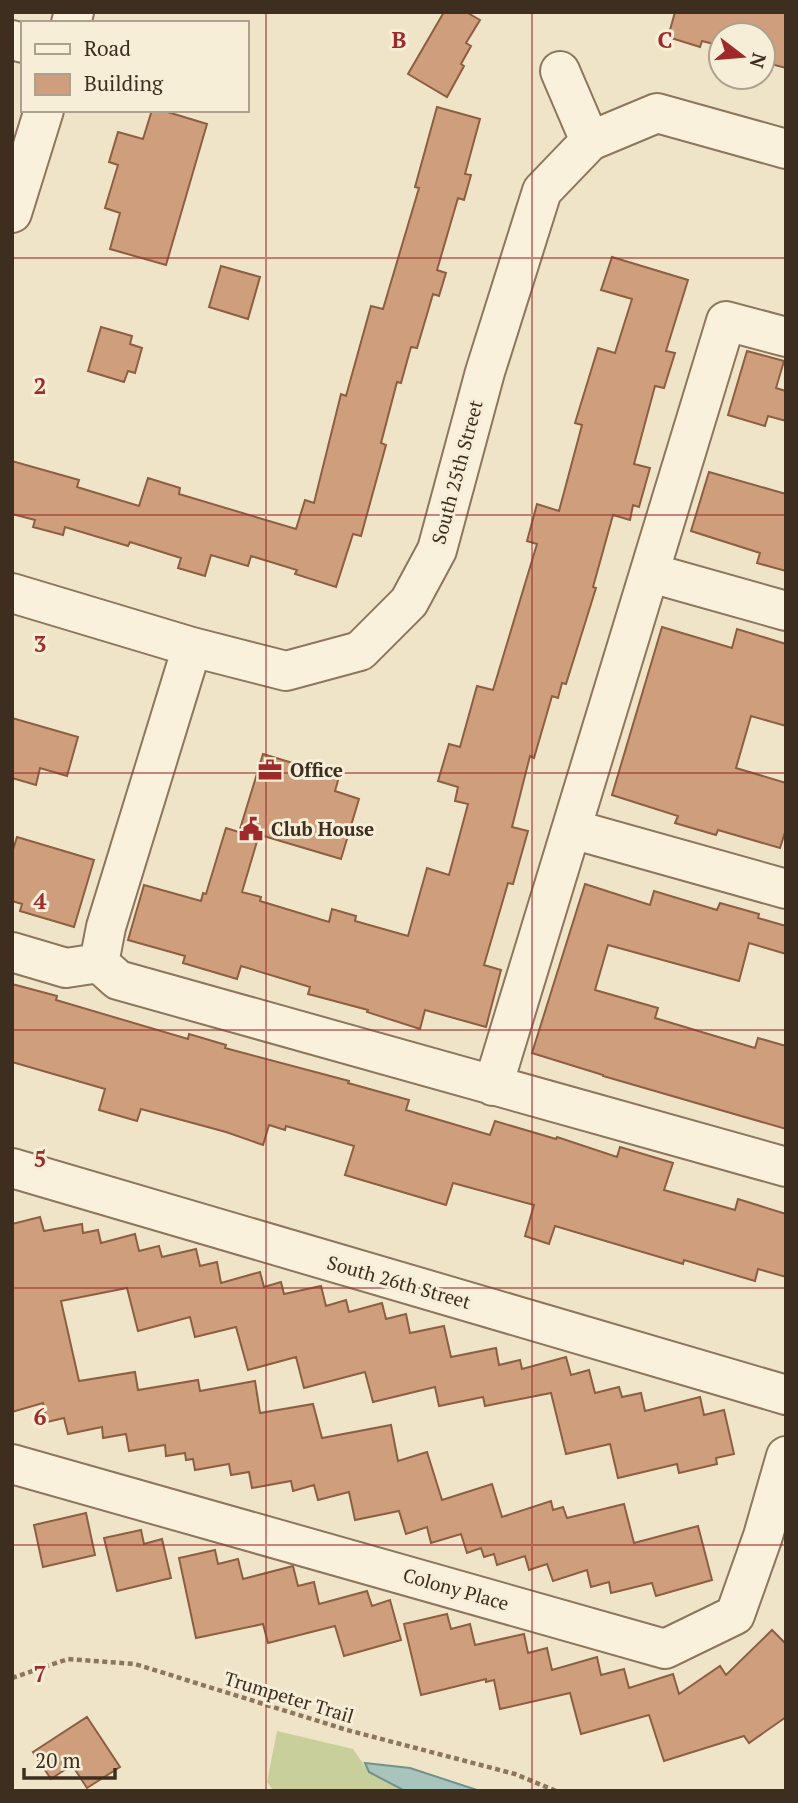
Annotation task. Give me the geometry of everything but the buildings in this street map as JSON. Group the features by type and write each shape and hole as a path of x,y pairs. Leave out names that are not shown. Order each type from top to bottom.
{"street":[{"path":"560,71 590,141"},
{"path":"12,213 43,112"},
{"name":"South 25th Street","path":"12,593 192,647 286,671 360,651 409,602 437,550 485,372 542,191 590,141 657,113 786,149"},
{"path":"493,1086 726,321 786,337"},
{"path":"651,573 786,611"},
{"path":"99,963 106,927 192,647"},
{"path":"572,829 786,889"},
{"path":"12,952 66,968 99,963"},
{"path":"99,963 118,980 786,1167"},
{"name":"South 26th Street","path":"12,1168 786,1395"},
{"name":"Colony Place","path":"12,1464 665,1648 735,1615 763,1536 786,1456"}],"path":[{"name":"Trumpeter Trail","path":"12,1678 68,1659 135,1664 347,1730 515,1774 555,1791"}],"green space":[{"path":"277,1731 353,1749 369,1772 405,1791 274,1791 267,1782"}],"water":[{"path":"365,1763 410,1768 480,1791 405,1791 369,1772"}],"place":[{"name":"Office","path":"270,770"},
{"name":"Club House","path":"251,829"}]}
